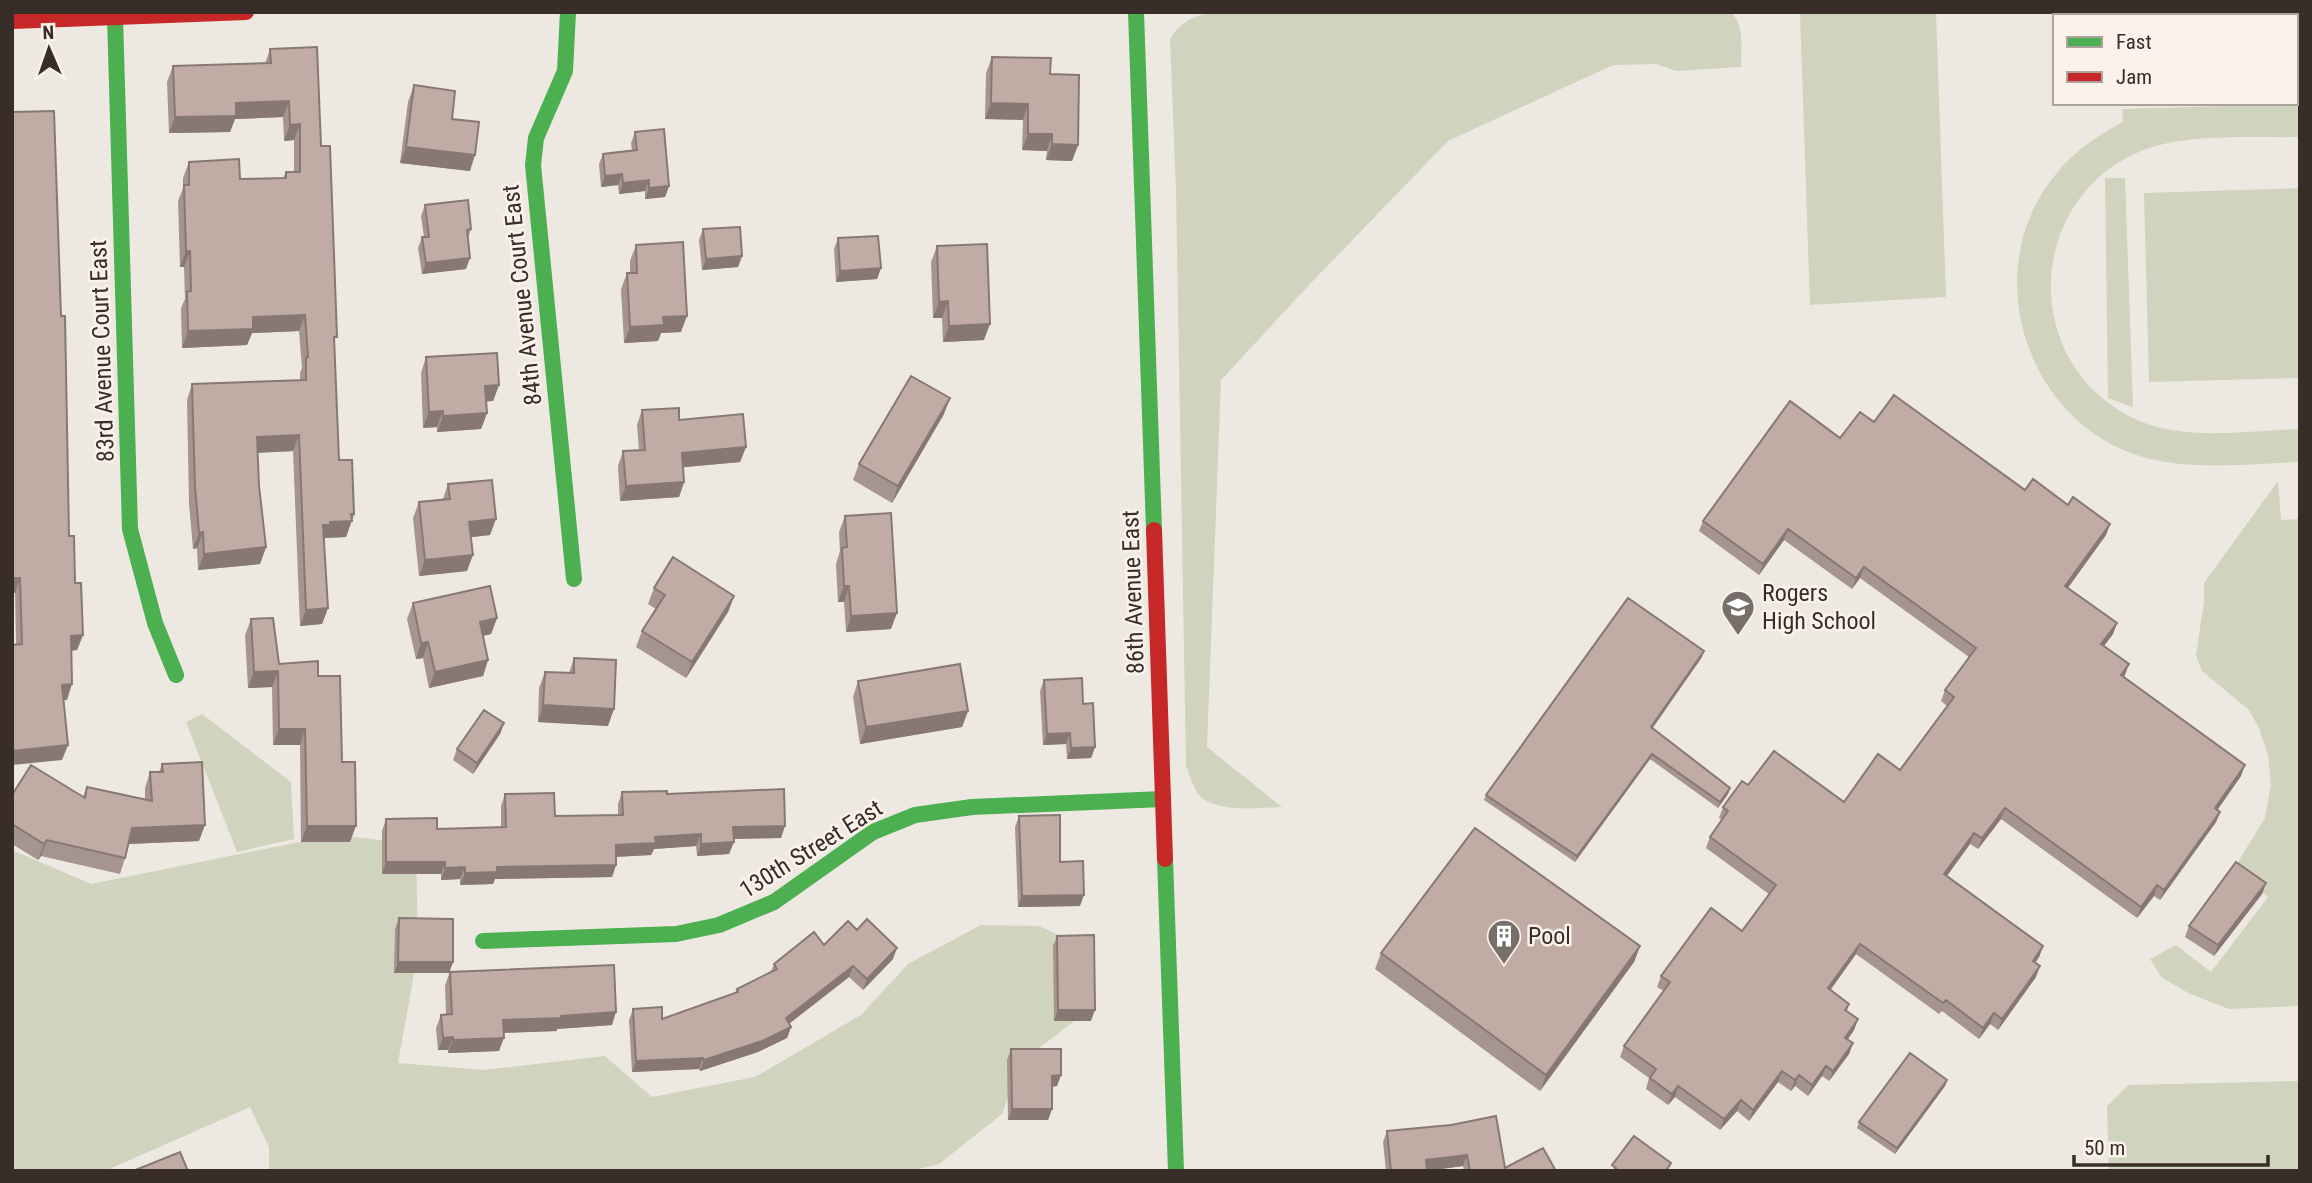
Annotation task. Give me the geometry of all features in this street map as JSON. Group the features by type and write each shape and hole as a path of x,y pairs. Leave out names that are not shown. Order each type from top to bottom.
{"street":[{"path":"12,21 246,12"},
{"name":"84th Avenue Court East","path":"568,12 565,71 536,138 533,166 574,579"},
{"name":"86th Avenue East","path":"1136,12 1176,1171"},
{"name":"83rd Avenue Court East","path":"115,17 130,529 155,622 176,675"},
{"name":"130th Street East","path":"483,941 676,934 707,930 737,921 769,905 798,887 859,841 881,828 909,817 958,808 1163,799"}],"green space":[{"path":"1731,12 1738,24 1741,38 1741,67 1676,71 1656,64 1613,65 1448,141 1221,380 1207,747 1282,807 1239,808 1217,805 1200,796 1186,766 1176,191 1170,39 1185,22 1205,14"},
{"path":"1936,12 1946,297 1810,305 1800,14"},
{"path":"2298,104 2300,137 2178,141 2141,151 2104,173 2076,204 2058,240 2051,278 2054,318 2068,355 2092,389 2127,415 2147,424 2189,432 2234,433 2300,429 2300,462 2180,464 2133,454 2111,444 2078,421 2052,392 2033,359 2021,322 2017,283 2021,245 2034,208 2070,158 2123,122 2122,109"},
{"path":"2105,178 2125,178 2133,407 2108,398"},
{"path":"2300,188 2300,378 2149,382 2144,193"},
{"path":"2278,481 2281,520 2300,519 2300,1006 2229,1009 2190,994 2162,978 2150,959 2176,945 2211,972 2268,897 2233,870 2265,818 2271,785 2268,755 2259,728 2249,710 2202,671 2196,655 2204,583"},
{"path":"202,714 291,782 294,839 237,852 186,722"},
{"path":"335,835 416,844 418,952 398,1063 483,1070 605,1056 652,1097 755,1077 861,1015 908,964 981,925 1039,926 1095,952 1078,1018 1020,1063 1002,1114 939,1164 911,1171 269,1171 269,1147 250,1107 105,1171 12,1171 12,850 91,884"},
{"path":"2300,1081 2300,1171 2109,1171 2107,1106 2128,1085"}],"building":[{"path":"317,47 321,146 330,146 339,460 352,460 354,514 351,514 352,521 323,525 328,608 306,610 299,435 257,437 266,547 204,554 203,532 199,533 195,486 192,384 306,380 308,357 305,315 253,317 253,329 188,331 190,251 186,251 184,185 189,185 189,162 239,159 240,179 286,178 286,172 300,172 300,124 290,125 289,101 236,103 236,116 175,117 173,66 271,63 270,49"},
{"path":"992,57 1051,58 1050,74 1079,75 1078,145 1052,144 1052,134 1028,134 1028,104 991,103"},
{"path":"414,85 455,91 452,119 479,122 475,155 406,147"},
{"path":"54,111 61,316 65,316 69,536 74,536 75,583 81,583 83,635 71,636 72,684 62,685 68,745 12,751 12,645 22,644 20,578 12,578 12,112"},
{"path":"664,129 669,186 649,188 649,180 623,183 622,174 605,176 603,154 637,150 635,132"},
{"path":"468,200 470,258 426,263 422,237 429,237 425,205"},
{"path":"740,227 742,256 706,259 703,229"},
{"path":"878,236 881,268 840,271 838,238"},
{"path":"683,242 687,316 663,317 664,325 630,327 627,273 637,273 636,245"},
{"path":"987,244 990,324 949,326 948,301 939,302 937,246"},
{"path":"497,353 499,385 485,386 487,413 443,416 443,411 429,412 426,357"},
{"path":"911,376 950,398 898,486 859,464"},
{"path":"1894,395 2025,490 2033,479 2068,505 2073,497 2110,524 2065,586 2117,623 2101,644 2129,664 2121,675 2245,765 2215,808 2220,812 2164,890 2157,885 2141,907 2005,808 1982,838 1974,833 1944,874 2043,946 2033,961 2040,966 2002,1019 1994,1013 1983,1028 1946,1000 1943,1003 1860,944 1828,988 1849,1004 1845,1010 1858,1019 1845,1038 1853,1043 1833,1071 1826,1066 1812,1085 1799,1075 1795,1080 1782,1071 1753,1110 1741,1100 1724,1119 1678,1086 1672,1094 1650,1078 1656,1069 1624,1046 1670,982 1661,976 1711,908 1742,931 1776,885 1710,837 1728,811 1723,807 1742,781 1748,785 1774,751 1844,802 1878,754 1900,770 1954,697 1945,690 1976,648 1864,567 1856,578 1788,529 1763,564 1703,521 1790,401 1840,438 1860,412 1874,422"},
{"path":"679,408 679,420 743,414 746,447 682,453 684,482 626,486 623,451 645,450 642,410"},
{"path":"492,480 496,519 469,522 473,555 425,560 419,502 450,499 448,484"},
{"path":"891,513 897,613 851,616 849,586 844,586 842,548 847,547 845,516"},
{"path":"673,557 734,596 692,662 642,631 665,595 654,588"},
{"path":"490,586 497,618 480,622 488,660 435,672 428,642 421,643 413,603"},
{"path":"1628,598 1704,651 1651,727 1730,788 1720,802 1652,754 1577,856 1486,795"},
{"path":"273,618 279,664 318,661 318,676 340,676 342,762 355,762 356,826 307,826 305,729 279,729 278,671 254,672 251,619"},
{"path":"574,658 616,660 614,709 543,705 545,672 574,673"},
{"path":"960,664 968,711 866,727 858,681"},
{"path":"1082,678 1083,704 1093,703 1095,747 1071,748 1070,733 1047,734 1044,680"},
{"path":"484,710 504,723 477,763 457,749"},
{"path":"202,762 205,825 132,828 125,858 47,840 44,844 12,824 12,795 31,765 85,798 87,787 152,801 150,772 163,772 162,764"},
{"path":"784,789 785,826 733,827 734,842 701,844 701,834 655,837 656,843 616,845 616,865 497,867 497,872 465,873 465,867 445,868 445,862 386,862 386,819 437,818 437,829 506,827 505,794 554,793 555,816 623,815 622,792 667,791 667,794"},
{"path":"1060,815 1060,862 1083,861 1084,895 1022,896 1019,816"},
{"name":"Pool","path":"1475,828 1640,946 1546,1075 1381,953"},
{"path":"2236,862 2266,883 2218,945 2189,926"},
{"path":"399,918 453,919 453,962 398,962"},
{"path":"867,919 897,948 867,979 853,966 786,1018 791,1027 762,1041 704,1060 636,1061 633,1009 662,1007 662,1019 738,992 737,989 777,969 774,964 814,932 824,945 848,921 857,930"},
{"path":"1094,935 1095,1010 1058,1010 1057,936"},
{"path":"614,965 616,1012 561,1018 503,1020 504,1038 443,1038 441,1015 452,1014 450,972"},
{"path":"1011,1049 1061,1049 1061,1075 1052,1076 1052,1109 1012,1109"},
{"path":"1910,1053 1947,1080 1897,1148 1859,1122"},
{"path":"1496,1116 1505,1168 1543,1148 1556,1171 1470,1171 1467,1155 1426,1160 1427,1171 1391,1171 1387,1131 1451,1125"},
{"path":"1634,1136 1671,1163 1666,1171 1613,1171 1616,1168 1612,1165"},
{"path":"180,1152 188,1171 133,1171"}],"traffic: fast":[{"path":"568,12 565,71 536,138 533,165 574,579"},
{"path":"1136,12 1154,530"},
{"path":"115,17 130,529 155,623 176,675"},
{"path":"483,941 676,934 719,925 774,902 873,832 915,815 972,807 1163,799"},
{"path":"1165,859 1176,1171"}],"traffic: jam":[{"path":"12,21 246,12"},
{"path":"1154,530 1165,859"}],"place":[{"name":"Rogers High School","path":"1738,637"},
{"name":"Pool","path":"1504,966"}]}
